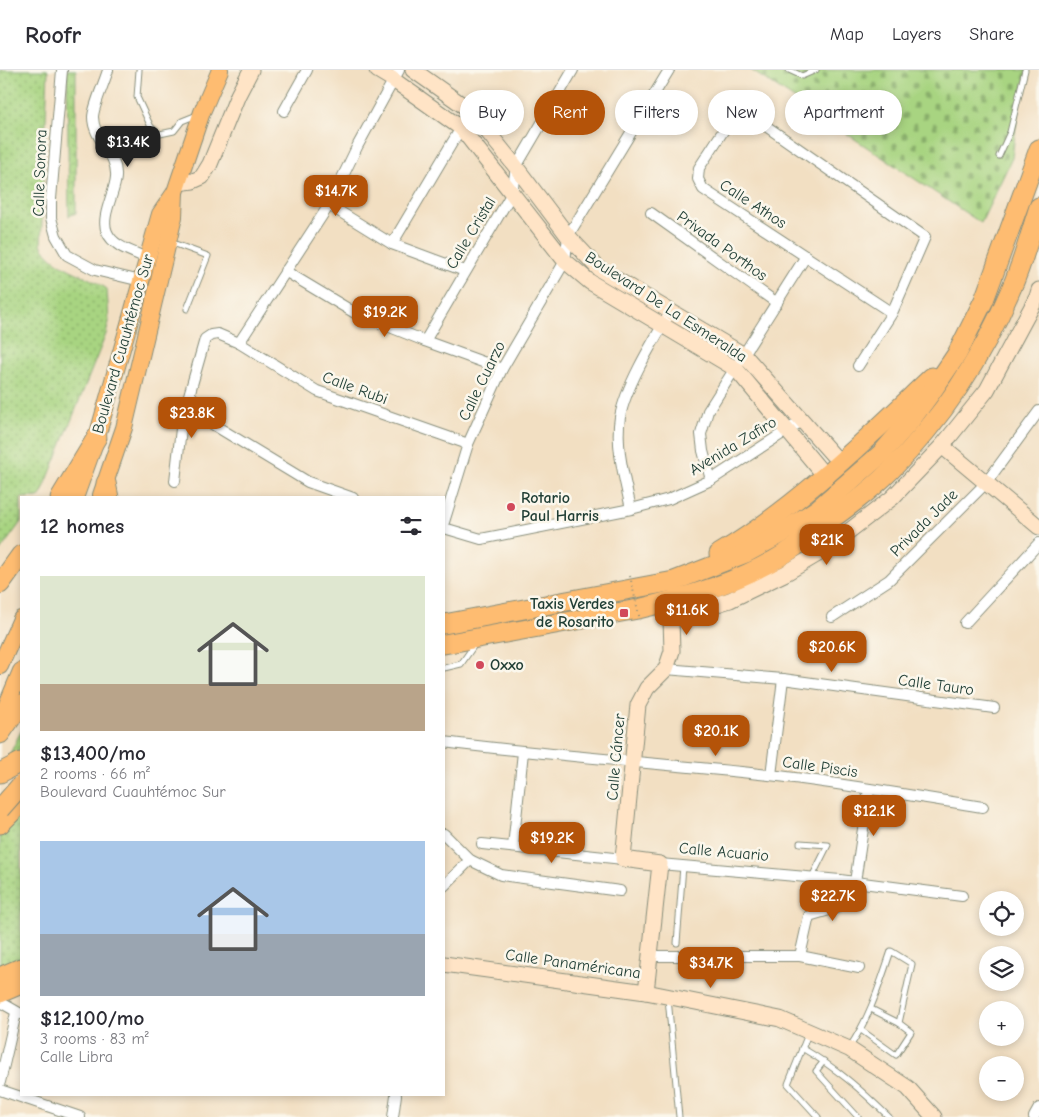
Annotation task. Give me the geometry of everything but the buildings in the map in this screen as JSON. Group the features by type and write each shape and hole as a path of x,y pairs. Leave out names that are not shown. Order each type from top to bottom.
{"highway":[{"path":"445,624 674,581 746,553 779,535 818,509 881,454 910,422 956,354 984,300 1039,149"},
{"path":"445,644 638,609 669,610 702,592 742,576 787,553 855,502 889,472 914,446 953,395 992,330 1012,288 1039,207"},
{"path":"674,581 744,539 825,476 956,354"},
{"path":"61,496 97,437"},
{"path":"0,584 20,556"},
{"path":"0,734 20,705"},
{"path":"0,773 20,763"},
{"path":"0,808 20,787"},
{"path":"0,808 20,798"},
{"path":"0,824 20,803"},
{"path":"0,977 20,968"},
{"path":"0,993 20,984"}],"main road":[{"name":"Boulevard Cuauhtémoc Sur","path":"105,493 124,428 174,217 177,188 202,112 220,70"},
{"name":"Boulevard Cuauhtémoc Sur","path":"76,496 97,437 160,214 177,188"},
{"path":"0,666 20,622"},
{"path":"0,721 20,674"}],"street":[{"name":"Calle Sonora","path":"62,70 51,199 51,218 56,236 67,254 95,270 141,281"},
{"path":"108,70 93,116 98,135 112,156 116,166 116,178 105,222 106,231 113,242 147,258"},
{"path":"177,188 202,177 210,164 238,95 252,70"},
{"path":"284,111 307,70"},
{"name":"Boulevard De La Esmeralda","path":"377,70 396,75 460,127"},
{"name":"Boulevard De La Esmeralda","path":"413,70 460,104"},
{"path":"512,193 516,167 573,70"},
{"path":"565,261 568,236 669,70"},
{"path":"175,481 182,420 205,338 211,334 218,334 239,344 329,205 358,145 396,75"},
{"name":"Calle Athos","path":"858,366 892,313 925,237 753,117 739,115 729,122 699,168 698,179 704,189 892,313"},
{"path":"392,244 460,130"},
{"name":"Boulevard De La Esmeralda","path":"466,135 565,261 590,282 736,369 825,476"},
{"name":"Boulevard De La Esmeralda","path":"490,135 568,236 599,268 744,355 840,463"},
{"name":"Calle Cristal","path":"425,341 512,193"},
{"path":"329,205 392,244 465,271"},
{"name":"Privada Porthos","path":"651,213 776,303"},
{"path":"711,480 703,451 701,434 708,411 806,256"},
{"name":"Calle Cuarzo","path":"445,519 468,444 502,369 565,261"},
{"path":"285,271 355,313 502,369"},
{"path":"666,669 672,651 669,610 730,600 786,573 822,551 892,498 942,446 987,390 1038,294"},
{"path":"631,508 620,449 620,418 628,390 671,310"},
{"name":"Calle Rubi","path":"239,344 317,391 468,444"},
{"path":"190,394 209,422 308,482 347,496"},
{"name":"Privada Jade","path":"832,617 889,580 986,483 1039,411"},
{"name":"Avenida Zafiro","path":"445,528 482,539 669,499 711,480 788,432 803,420"},
{"path":"942,446 1039,527"},
{"path":"965,623 1039,543"},
{"name":"Calle Tauro","path":"666,669 783,679 994,708"},
{"name":"Calle Cáncer","path":"624,859 638,705 646,688 666,669"},
{"path":"772,775 783,679"},
{"name":"Calle Piscis","path":"445,742 524,752 772,775 983,807"},
{"path":"513,847 524,752"},
{"path":"855,882 869,789"},
{"path":"445,835 470,860 501,876 620,891"},
{"name":"Calle Acuario","path":"482,844 660,864 840,880 962,896"},
{"path":"445,885 470,860"},
{"path":"646,992 660,864"},
{"path":"800,956 810,916 836,908 840,880"},
{"path":"650,956 800,956 859,968"},
{"name":"Calle Panaméricana","path":"445,964 646,992 780,1018 849,1049 908,1088 934,1117"},
{"path":"0,1002 19,1013 0,1082"},
{"path":"0,1090 80,1117"},
{"path":"393,1117 396,1096"},
{"path":"1034,1117 1039,1108"}],"lane":[{"path":"139,70 137,97 150,127 160,134 174,131 182,122 202,112"},
{"path":"789,70 802,76 816,70"},
{"path":"999,156 1010,132 1024,70"},
{"path":"167,241 208,256 187,309"},
{"path":"445,668 461,664 471,648 489,636"},
{"path":"800,843 828,845 811,878"},
{"path":"677,943 684,866"},
{"path":"849,1049 872,1009 891,951 912,964 899,1023"},
{"path":"667,996 680,1117"},
{"path":"861,1030 896,1056 910,1032 899,1023 872,1009"},
{"path":"810,1032 788,1084 818,1117"},
{"path":"802,1048 824,1060 857,1085 889,1117"},
{"path":"824,1060 816,1071 858,1117"}],"path":[{"path":"630,576 640,620"}],"green space":[{"path":"0,70 48,70 41,244 46,252 61,265 107,289 109,322 106,334 42,493 40,496 20,496 20,523 0,551"},
{"path":"67,70 76,70 76,213 69,216"},
{"path":"751,70 1027,70 1019,102 1012,158 981,223 849,135 902,135 902,90 785,90 785,93"},
{"path":"20,733 20,750 9,756"},
{"path":"20,817 20,962 0,972 0,827"}],"place":[{"name":"Rotario Paul Harris","path":"511,507"},
{"name":"Taxis Verdes de Rosarito","path":"624,613"},
{"name":"Oxxo","path":"480,665"}]}
